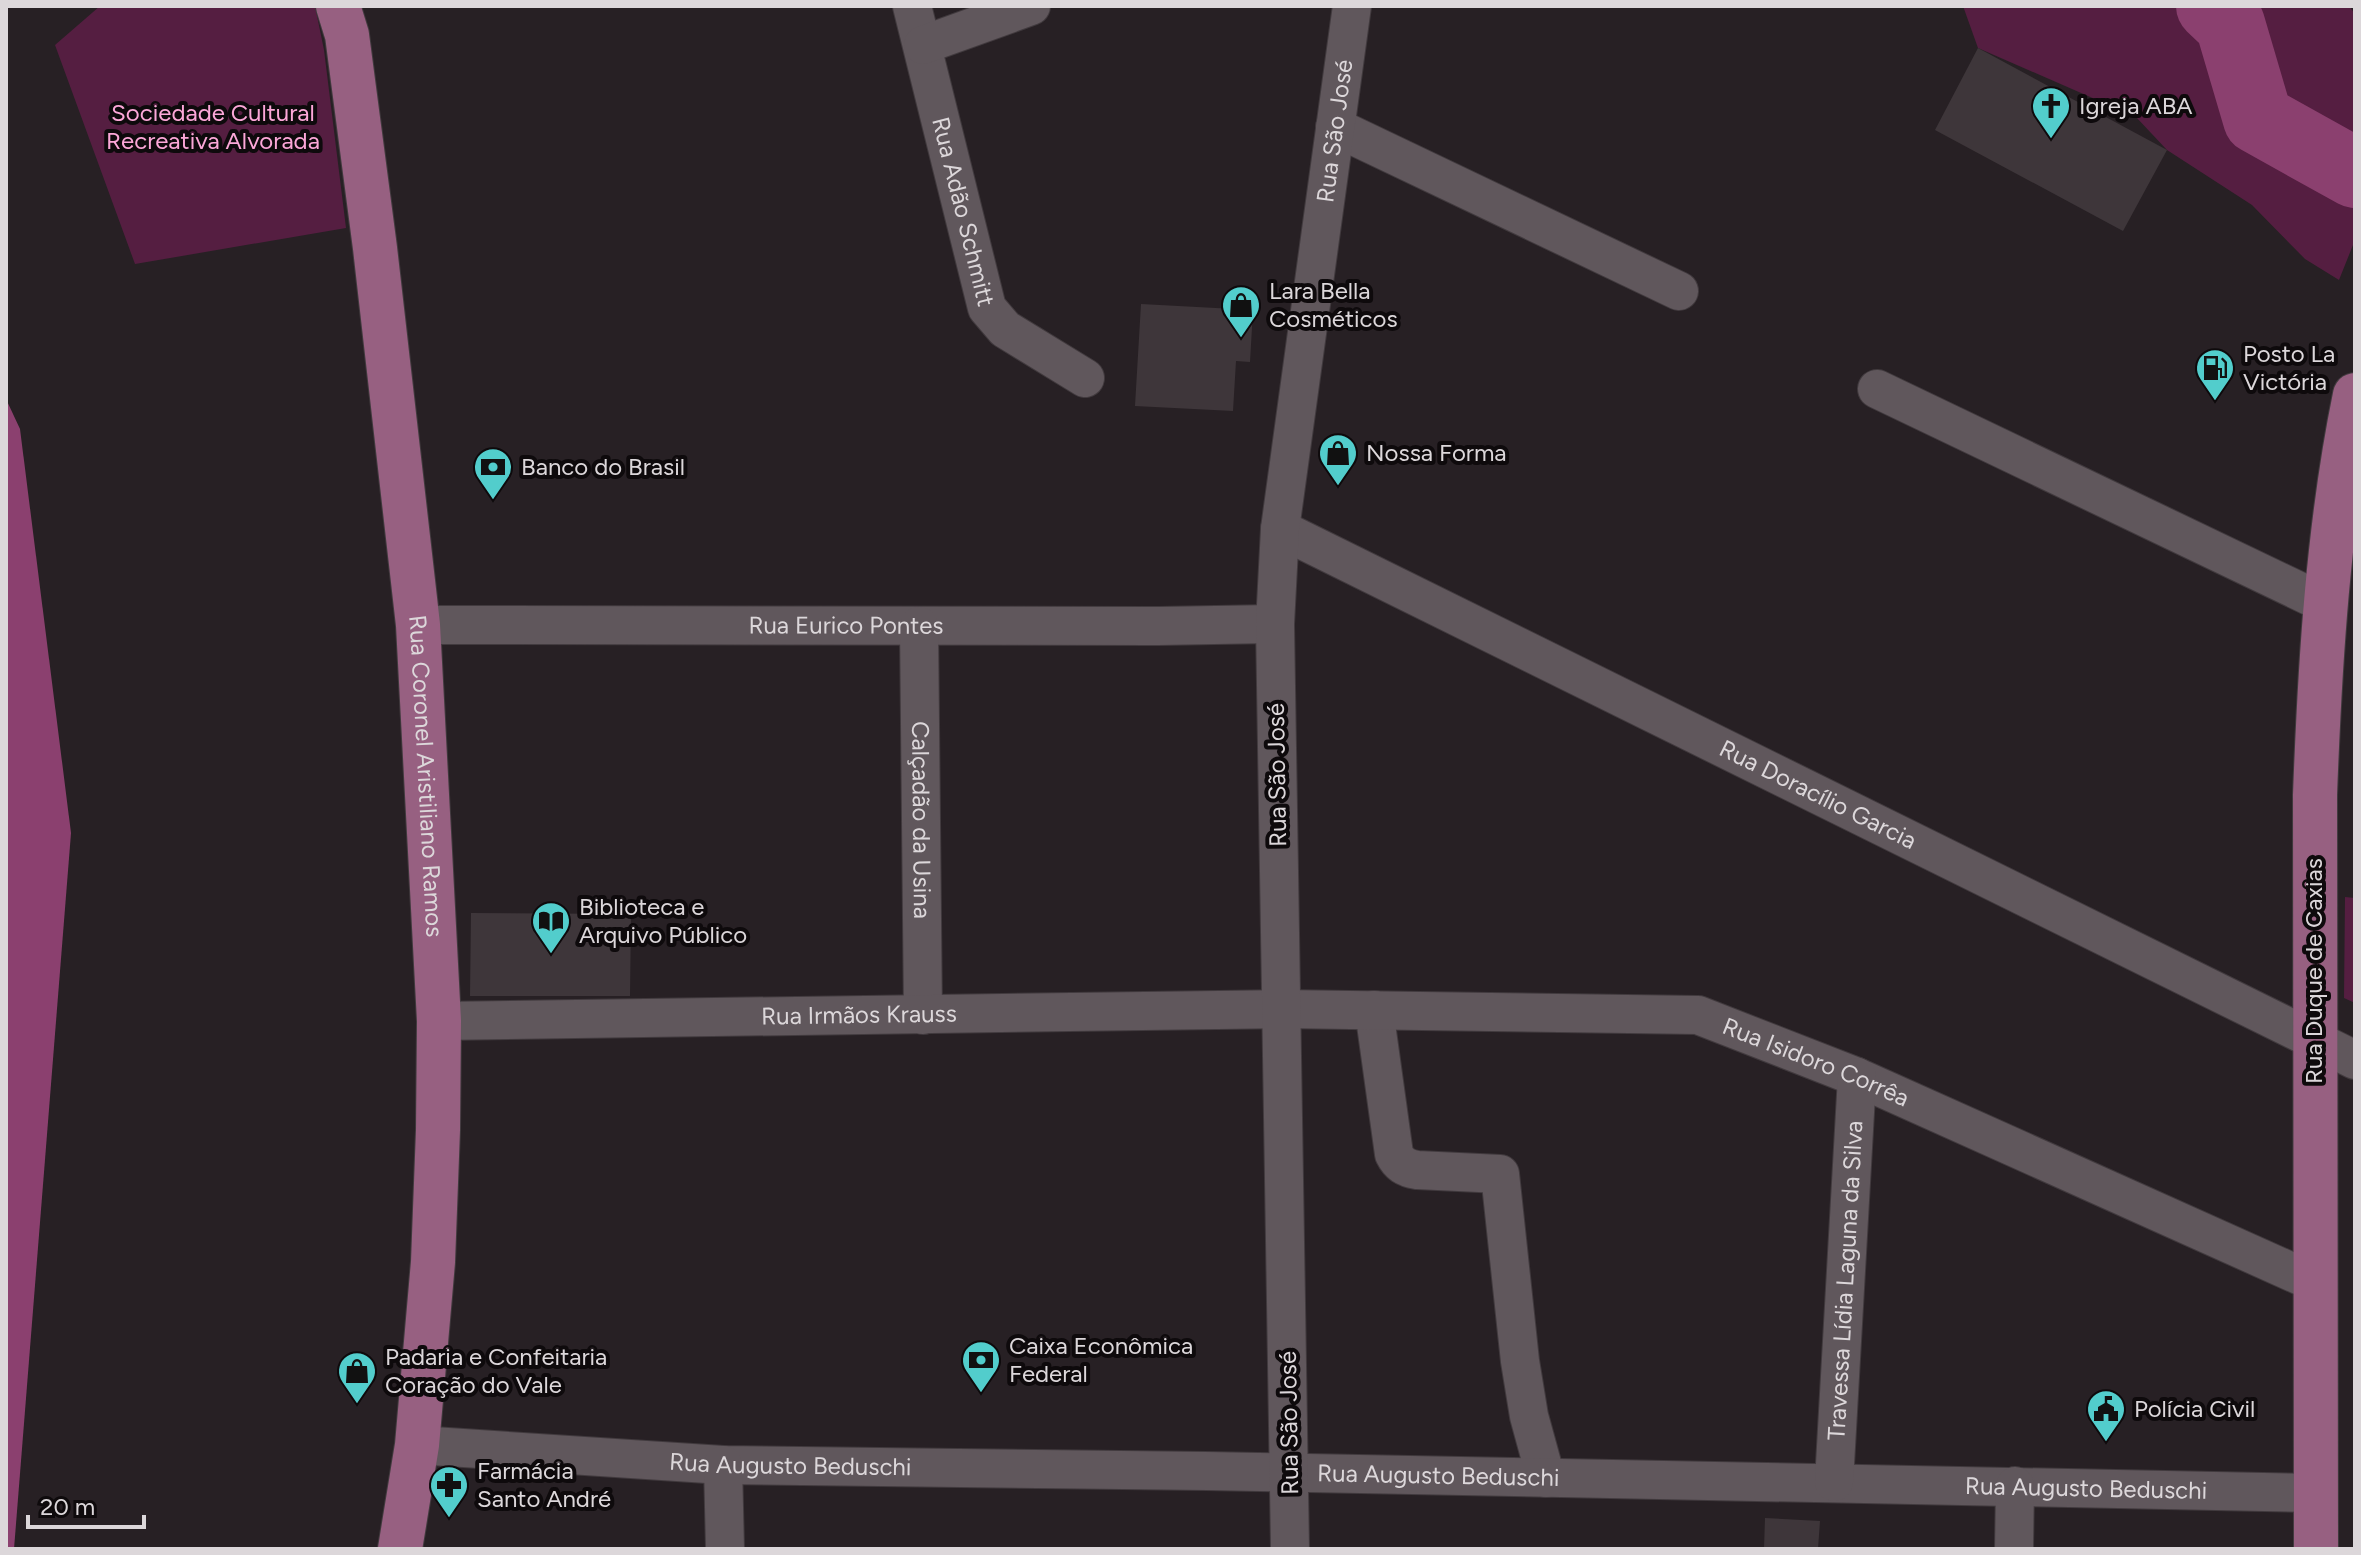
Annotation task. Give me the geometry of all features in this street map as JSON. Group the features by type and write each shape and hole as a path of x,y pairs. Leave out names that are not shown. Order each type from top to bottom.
{"main road":[{"name":"Rua Coronel Aristiliano Ramos","path":"338,6 347,35 375,248 418,625 439,1021 433,1262 417,1445 400,1549"},
{"name":"Rua Duque de Caxias","path":"2316,1549 2314,1039 2318,693 2345,443 2355,395"}],"street":[{"name":"Rua Adão Schmitt","path":"912,6 987,308 1005,329 1085,378"},
{"path":"923,45 1031,6"},
{"name":"Rua São José","path":"1290,1549 1275,624 1280,529 1352,6"},
{"path":"1335,127 1679,291"},
{"path":"1877,389 2326,604"},
{"name":"Rua Doracílio Garcia","path":"1280,529 2355,1060"},
{"name":"Rua Eurico Pontes","path":"418,625 1275,624"},
{"name":"Calçadão da Usina","path":"919,626 923,1015"},
{"name":"Rua Isidoro Corrêa","path":"1281,1009 1698,1015 1857,1077 2314,1282"},
{"name":"Rua Irmãos Krauss","path":"439,1021 1281,1009"},
{"path":"1374,1010 1394,1154 1398,1162 1406,1168 1417,1170 1500,1174 1520,1361 1529,1416 1546,1478"},
{"name":"Travessa Lídia Laguna da Silva","path":"1834,1482 1857,1077"},
{"name":"Rua Augusto Beduschi","path":"417,1445 723,1465 1834,1482 2316,1493"},
{"path":"723,1465 725,1549"},
{"path":"2014,1549 2015,1486"}],"green space":[{"name":"Sociedade Cultural Recreativa Alvorada","path":"100,6 315,6 324,50 346,228 135,264 55,45"},
{"path":"1963,6 2349,6 2355,14 2355,240 2339,280 2305,259 2252,205 2167,150 2136,117 1978,48"},
{"path":"2345,897 2355,898 2355,1003 2344,998"}],"shaded area":[{"path":"6,399 20,429 71,833 14,1549 6,1549"}],"building":[{"name":"Igreja ABA","path":"1978,48 2167,150 2123,231 1935,130"},
{"path":"1141,304 1253,310 1250,362 1236,361 1233,411 1135,406"},
{"name":"Biblioteca e Arquivo Público","path":"471,913 631,914 630,996 470,996"},
{"path":"1765,1518 1820,1521 1818,1549 1764,1549"}],"waterway":[{"path":"2211,6 2230,24 2258,119 2355,173"}],"place":[{"name":"Igreja ABA","path":"2051,140"},
{"name":"Lara Bella Cosméticos","path":"1241,339"},
{"name":"Posto La Victória","path":"2215,402"},
{"name":"Nossa Forma","path":"1338,487"},
{"name":"Banco do Brasil","path":"493,501"},
{"name":"Biblioteca e Arquivo Público","path":"551,955"},
{"name":"Caixa Econômica Federal","path":"981,1394"},
{"name":"Padaria e Confeitaria Coração do Vale","path":"357,1405"},
{"name":"Polícia Civil","path":"2106,1443"},
{"name":"Farmácia Santo André","path":"449,1519"}]}
